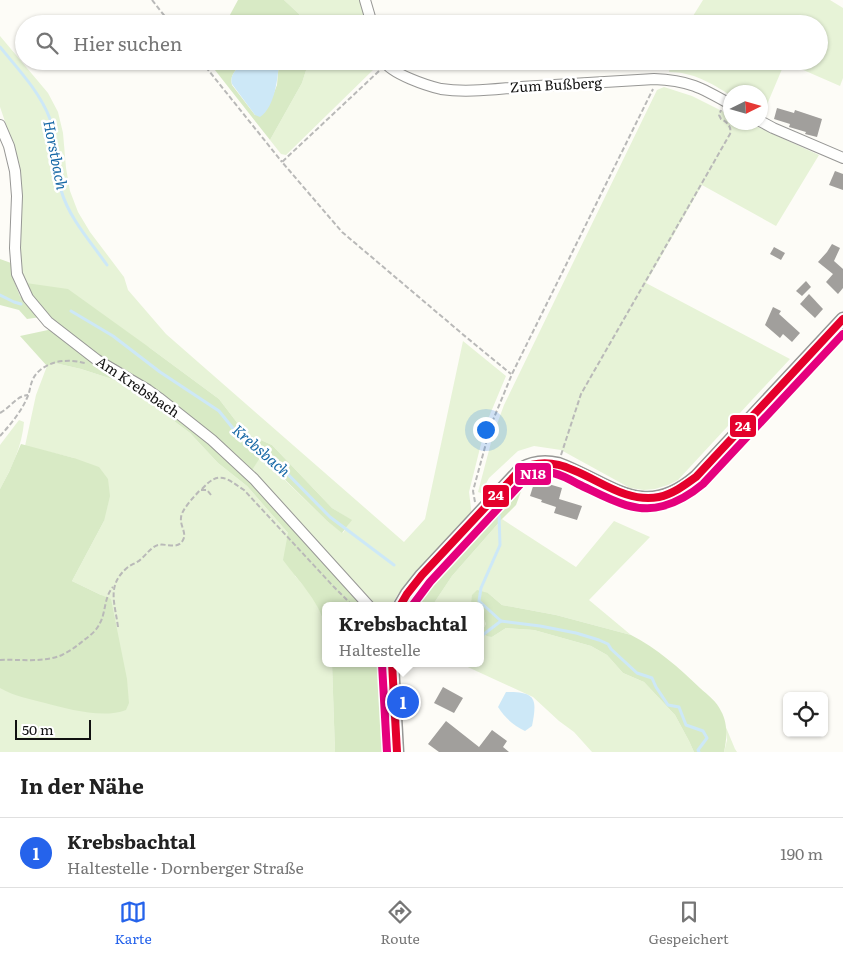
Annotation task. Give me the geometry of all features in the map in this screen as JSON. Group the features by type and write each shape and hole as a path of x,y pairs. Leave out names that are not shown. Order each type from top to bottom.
{"street":[{"path":"365,0 369,15"},
{"name":"Zum Bußberg","path":"395,70 414,80 443,89 481,90 671,79 686,82 723,100"},
{"name":"Am Krebsbach","path":"0,125 9,146 15,171 17,196 15,248 17,274 28,298 48,322 104,364 148,390 212,440 260,486 365,602"},
{"path":"768,125 843,158"},
{"path":"402,602 406,594 422,575 521,469 527,466 540,462 558,464 631,497 653,499 666,496 678,490 696,477 843,319"},
{"path":"392,667 397,752"}],"path":[{"path":"152,0 164,15"},
{"path":"208,70 282,162 342,232 512,374"},
{"path":"282,162 378,70"},
{"path":"477,516 473,491 491,425 512,374 654,85 654,79"},
{"path":"558,464 581,394 731,130"},
{"path":"0,436 22,408 33,378 39,370 47,365 66,360 98,366 104,364"},
{"path":"0,413 9,408 21,396 28,395"},
{"path":"0,660 42,660 60,656 74,649 100,625 109,591 124,570 141,559 155,546 162,544 175,545 184,540 185,534 181,520 182,513 209,481 218,478 228,479 244,490 350,602"},
{"path":"202,489 207,490 211,495"},
{"path":"113,587 118,627"}],"green space":[{"path":"238,0 284,0 300,15 230,15"},
{"path":"284,0 362,0 366,15 300,15"},
{"path":"703,0 830,0 843,8 843,78 840,86 803,70 828,70 828,15 694,15"},
{"path":"0,36 15,54 15,70 29,70 48,93 58,112 63,133 70,191 78,212 90,232 124,277 128,290 166,334 404,542 425,519 463,341 506,376 486,424 469,492 472,516 426,563 398,594 393,602 373,602 251,472 260,456 327,521 343,533 351,520 332,508 272,445 245,433 219,399 150,348 26,283 19,269 22,204 19,162 0,107"},
{"path":"215,70 236,70 231,81 232,85 255,115 269,105 277,85 278,70 306,70 302,83 270,140"},
{"path":"306,70 373,70 286,155 281,154 270,140 302,83"},
{"path":"669,70 782,70 768,102 768,85 723,85 723,91 709,82 678,72 669,72"},
{"path":"664,87 692,96 723,112 723,130 764,130 819,155 776,226 702,185 646,283 790,359 678,480 668,485 644,490 630,488 561,450 534,446 518,451 489,478 481,493 478,492 493,435 504,405 657,90"},
{"path":"0,259 11,263 14,281 20,296 41,317 27,319 19,310 0,305"},
{"path":"26,283 68,289 150,348 219,399 245,433 272,445 332,508 352,520 342,533 327,521 261,456 251,472 53,321 33,297"},
{"path":"48,330 57,331 147,392 233,462 360,602 322,602 322,615 312,598 283,560 288,533 247,486 218,463 190,433 150,403 112,379 55,363 47,366 20,336"},
{"path":"55,363 112,379 150,403 190,433 218,463 247,486 288,533 295,576 312,595 322,615 322,667 332,667 335,752 0,752 0,615 101,595 72,581 104,521 74,458 25,446 36,395 47,366"},
{"path":"19,420 24,422 19,448 0,489 0,445"},
{"path":"21,444 74,458 99,467 108,479 110,496 104,521 72,581 111,599 127,679 129,703 126,710 107,714 86,712 27,699 0,688 0,489"},
{"path":"516,482 523,486 516,505 452,576 435,602 413,602 411,600"},
{"path":"502,519 576,567 614,521 650,537 589,600 631,635 556,615 502,605 488,593 474,602 435,602 452,576"},
{"path":"477,590 488,593 502,605 556,615 631,635 650,646 676,666 717,705 726,726 724,752 694,752 675,715 644,682 623,673 607,655 591,646 534,630 506,628 492,637 487,636 484,634 486,624 484,620 484,602 471,602 472,595"},
{"path":"506,628 534,630 591,646 607,655 623,673 644,682 675,715 694,752 592,752 574,732 533,697 468,667 484,667 484,630 492,637"},
{"path":"332,667 383,667 389,752 335,752"},
{"path":"725,725 737,752 724,752 727,740"}],"water":[{"path":"236,70 278,70 277,84 272,99 260,117 255,115 232,84 233,74"},
{"path":"506,692 524,693 533,699 532,726 525,731 503,715 498,707"}],"building":[{"path":"777,108 794,113 795,110 822,119 817,137 805,134 806,132 789,127 790,124 774,119"},
{"path":"835,171 843,174 843,190 829,185"},
{"path":"832,244 840,248 834,261 843,269 843,288 838,294 826,282 833,274 818,262"},
{"path":"774,247 785,253 781,260 770,254"},
{"path":"806,281 811,287 802,296 796,291"},
{"path":"809,294 823,309 815,318 800,304"},
{"path":"773,307 781,311 779,314 800,333 792,342 783,334 780,338 765,325"},
{"path":"535,480 562,488 559,499 582,506 577,520 554,513 556,507 530,496"},
{"path":"443,687 463,698 454,713 434,703"},
{"path":"446,721 479,747 492,730 507,741 503,747 509,752 439,752 428,744"}],"waterway":[{"name":"Horstbach","path":"0,47 15,65"},
{"name":"Horstbach","path":"19,70 40,99 50,119 54,131 60,185 69,210 107,265"},
{"name":"Krebsbach","path":"0,295 21,304"},
{"name":"Krebsbach","path":"71,311 113,336 160,372 219,411 240,437 267,453 330,517 394,565"},
{"path":"480,602 481,588 500,545 499,515"},
{"path":"484,606 501,621"},
{"name":"Krebsbach","path":"484,634 501,621 576,633 608,644 637,673 652,678 668,705 679,707 686,725 703,731 707,738 698,750 699,752"}],"transit line":[{"name":"24","path":"402,602 422,575 521,469 539,463 556,464 623,493 641,498 664,496 683,486 696,477 843,319"},
{"name":"N18","path":"415,602 430,582 527,477 536,473 550,472 619,503 641,508 663,506 689,494 703,484 843,334"},
{"name":"N18","path":"382,667 387,752"},
{"name":"24","path":"392,667 397,752"}],"place":[{"name":"Krebsbachtal","path":"403,702"}]}
